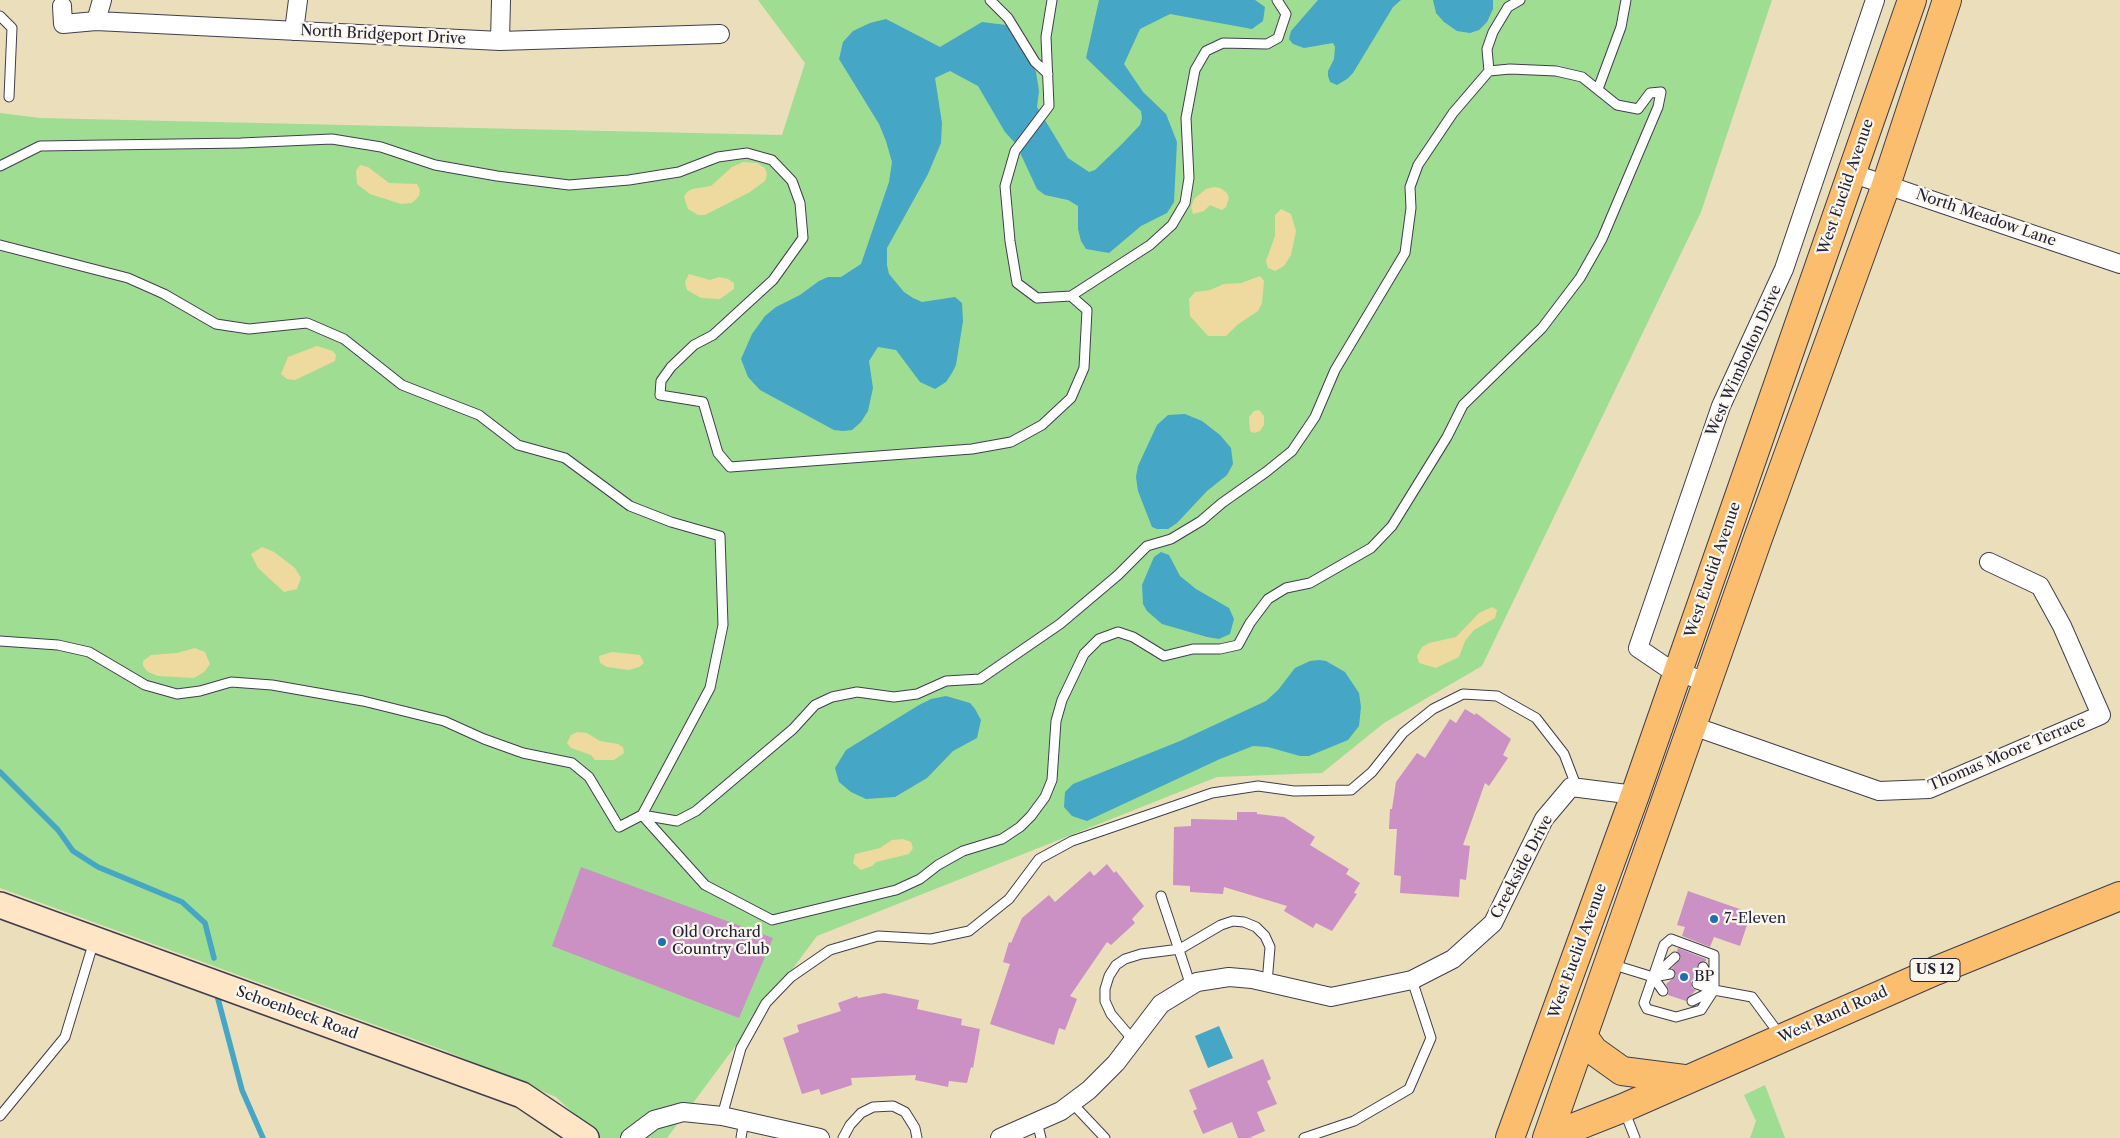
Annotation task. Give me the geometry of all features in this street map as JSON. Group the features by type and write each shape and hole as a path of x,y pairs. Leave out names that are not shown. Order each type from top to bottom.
{"main road":[{"name":"West Euclid Avenue","path":"1510,1138 1635,795 1912,0"},
{"path":"1547,1138 1886,184 1947,0"},
{"name":"West Rand Road","path":"1547,1138 1623,1108 1684,1079 1935,971 2120,896"},
{"name":"Schoenbeck Road","path":"0,905 522,1095 586,1138"},
{"path":"1583,1036 1594,1051 1622,1071 1684,1079"}],"street":[{"path":"96,21 102,0"},
{"path":"294,31 298,0"},
{"path":"500,41 501,0"},
{"name":"West Wimbolton Drive","path":"1708,683 1666,667 1638,648 1721,406 1784,269 1875,0"},
{"name":"North Bridgeport Drive","path":"62,6 63,24 96,21 500,41 720,34"},
{"name":"North Meadow Lane","path":"1851,173 2120,264"},
{"name":"Thomas Moore Terrace","path":"1693,726 1879,790 1929,790 2101,715 2062,626 2040,586 1989,562"},
{"name":"Creekside Drive","path":"1009,1136 1039,1130 1072,1103 1116,1063 1161,1004 1197,982 1229,977 1330,997 1412,980 1453,959 1493,923 1544,819 1571,787 1577,788"},
{"path":"1577,788 1635,795"},
{"path":"630,1138 654,1120 683,1112 744,1120 820,1138"}],"lane":[{"path":"990,0 1008,18 1036,62 1048,74"},
{"path":"1052,0 1046,37 1049,106 1015,151 1005,186 1010,241 1017,283 1037,298 1071,296 1150,245 1172,225 1185,203 1189,178 1186,118 1196,70 1206,51 1223,43 1267,44 1278,38 1286,14 1277,0"},
{"path":"1489,71 1487,49 1493,32 1508,7 1520,0"},
{"path":"1598,90 1621,27 1626,0"},
{"path":"0,16 12,28 9,97"},
{"path":"1510,69 1556,71 1582,77 1617,105 1638,109 1650,93 1661,92 1658,107 1602,239 1580,278 1542,328 1462,405 1447,437 1392,526 1371,548 1310,583 1286,588 1268,599 1250,622 1238,645 1220,649 1193,650 1164,656 1148,648 1133,637 1118,632 1099,639 1084,654 1062,700 1056,721 1052,780 1045,797 1020,827 1002,839 963,851 938,865 920,879 896,890 772,920 705,885 642,815 677,820 696,811 793,729 815,705 832,697 857,692 902,696 916,694 946,681 980,679 1060,624 1118,575 1147,546 1171,539 1201,521 1222,502 1266,472 1292,451 1314,417 1335,370 1405,253 1411,208 1410,187 1418,165 1453,114 1489,71 1510,69"},
{"path":"0,166 40,146 241,143 332,139 381,147 436,165 497,176 569,185 629,180 679,172 718,157 747,153 772,160 792,181 800,203 803,238 773,280 713,335 694,345 677,361 662,381 660,388 660,395 703,402 718,454 730,467 972,449 1011,442 1042,425 1071,398 1084,368 1087,310 1071,296"},
{"path":"0,245 128,278 164,294 216,324 249,329 307,323 344,339 402,385 479,415 518,445 564,458 630,506 671,522 720,536 723,625 710,688 642,815 619,827 589,777 572,763 523,753 484,739 444,721 363,701 272,685 231,682 200,691 177,694 145,685 89,652 58,645 0,641"},
{"path":"722,1116 741,1048 766,1003 791,977 830,950 878,936 931,939 969,931 1009,899 1039,859 1072,841 1212,793 1258,786 1294,791 1351,790 1372,772 1402,733 1433,709 1462,694 1497,696 1536,718 1564,754 1577,788"},
{"path":"1162,896 1191,986"},
{"path":"1134,1040 1111,1014 1105,1001 1105,990 1109,976 1116,965 1125,959 1141,954 1180,949 1220,925 1233,921 1244,922 1256,927 1265,936 1270,947 1267,983"},
{"path":"0,1116 65,1037 95,938"},
{"path":"1671,940 1714,955 1714,990 1701,1010 1676,1017 1647,1009 1644,1002 1652,977 1664,945 1671,940"},
{"path":"1652,977 1675,957"},
{"path":"1609,964 1652,977 1670,974"},
{"path":"1703,967 1714,990"},
{"path":"1652,977 1663,991"},
{"path":"1304,1138 1354,1121 1409,1089 1431,1038 1412,980"},
{"path":"1697,984 1714,990 1752,997 1781,1037"},
{"path":"1692,1001 1714,990"},
{"path":"1072,1103 1104,1138"},
{"path":"843,1138 850,1124 861,1113 873,1107 893,1106 906,1112 915,1128 917,1138"},
{"path":"1623,1108 1635,1138"},
{"path":"741,1138 744,1120"}],"green space":[{"name":"Old Orchard Country Club","path":"758,0 1772,0 1701,212 1482,666 1384,723 1322,773 1217,777 817,936 667,1138 600,1138 556,1097 441,1049 0,888 0,113 40,118 782,135 805,63"},
{"path":"1765,1085 1785,1138 1750,1138 1756,1121 1744,1095"}],"sand":[{"path":"743,162 757,163 765,168 767,174 765,181 750,192 705,215 698,215 688,209 684,197 687,192 692,189 711,186 732,167"},
{"path":"360,165 368,167 389,183 417,184 420,190 419,196 412,203 401,204 370,194 357,184 356,171"},
{"path":"1220,188 1227,193 1229,198 1226,207 1222,210 1210,205 1204,211 1193,214 1191,207 1194,199 1206,189"},
{"path":"1281,209 1291,214 1296,231 1291,255 1284,266 1275,271 1268,268 1266,261 1275,236 1275,215"},
{"path":"689,274 710,280 719,277 728,279 734,283 734,289 720,299 701,298 687,290 685,282"},
{"path":"1260,276 1264,281 1262,303 1258,311 1237,325 1226,336 1208,336 1190,316 1189,299 1195,292 1210,290 1224,284 1241,283"},
{"path":"317,346 333,351 336,355 335,361 295,380 287,379 281,374 288,357"},
{"path":"1259,410 1264,416 1264,425 1260,431 1254,433 1250,431 1249,417 1254,411"},
{"path":"262,547 274,552 295,568 301,578 297,589 284,592 258,568 251,554"},
{"path":"1492,607 1497,610 1495,618 1474,630 1465,641 1459,657 1436,668 1419,663 1417,656 1422,647 1429,643 1456,637 1479,613"},
{"path":"195,648 205,652 210,664 204,672 194,678 158,676 148,672 143,666 143,661 151,655 177,653"},
{"path":"612,652 640,655 644,663 639,667 629,670 607,667 600,663 599,656"},
{"path":"577,732 587,733 600,741 618,744 623,747 624,753 614,760 595,760 591,755 571,748 567,743 571,735"},
{"path":"903,839 911,842 913,848 909,854 876,862 872,866 861,870 853,863 855,854 880,848 892,840"}],"water":[{"path":"1099,0 1255,0 1265,7 1263,21 1252,29 1170,14 1140,29 1124,64 1143,92 1166,114 1177,142 1174,202 1167,213 1141,226 1109,253 1086,249 1081,241 1078,229 1078,206 1068,200 1045,195 1037,189 1016,144 1005,132 978,86 950,71 935,78 942,123 941,143 928,174 887,248 887,265 889,274 904,292 913,298 922,302 955,297 962,303 963,321 956,365 952,373 946,382 935,389 920,382 896,350 878,347 869,361 873,388 868,411 861,422 852,430 843,431 834,430 760,390 748,377 741,359 752,334 765,316 776,307 800,295 819,281 828,277 841,277 861,264 889,182 892,162 886,141 879,124 839,59 843,42 853,31 870,23 886,19 940,47 982,22 1006,25 1029,57 1036,72 1039,91 1037,107 1068,158 1089,172 1095,170 1122,144 1140,125 1142,118 1141,111 1086,58"},
{"path":"1318,0 1401,0 1393,7 1353,73 1337,85 1330,82 1328,76 1328,71 1334,59 1335,47 1333,43 1304,48 1293,44 1289,39 1291,31"},
{"path":"1433,0 1493,0 1493,9 1487,22 1479,30 1470,33 1457,31 1444,22 1436,13"},
{"path":"1185,414 1202,421 1220,435 1231,448 1233,464 1227,475 1207,491 1177,523 1168,529 1157,529 1152,527 1138,491 1136,477 1138,466 1157,425 1168,415"},
{"path":"1161,552 1169,555 1180,576 1196,589 1229,608 1234,619 1230,634 1219,639 1207,637 1162,624 1147,611 1143,604 1142,585 1154,557"},
{"path":"1310,661 1326,661 1345,672 1359,693 1361,707 1359,726 1348,740 1309,756 1300,756 1268,747 1253,746 1220,759 1087,821 1072,816 1064,807 1065,792 1073,784 1180,741 1266,701 1278,690 1295,668"},
{"path":"946,696 970,703 975,709 981,720 977,738 953,751 927,778 895,797 866,799 851,792 839,782 835,768 846,750 919,705 931,699"},
{"path":"1219,1026 1233,1058 1208,1068 1195,1036"}],"building":[{"path":"1465,709 1475,715 1476,713 1511,739 1503,755 1508,758 1489,786 1485,783 1463,845 1470,846 1466,880 1460,879 1459,897 1400,893 1401,876 1394,875 1397,829 1389,829 1390,809 1392,809 1396,782 1417,753 1425,758 1450,719 1456,723"},
{"path":"1237,812 1257,812 1257,814 1284,817 1315,837 1310,845 1349,869 1346,874 1360,883 1354,893 1357,894 1332,931 1316,923 1313,928 1284,911 1287,906 1224,887 1223,894 1190,892 1190,886 1173,885 1174,827 1191,826 1191,819 1237,820"},
{"path":"1107,864 1114,873 1116,871 1144,906 1132,919 1135,923 1111,945 1107,942 1070,996 1077,999 1065,1030 1059,1028 1054,1045 990,1024 1010,964 1003,962 1009,942 1011,943 1022,918 1049,895 1055,902 1090,871 1094,876"},
{"name":"Old Orchard Country Club","path":"581,867 773,938 739,1018 552,946"},
{"name":"7-Eleven","path":"1688,891 1751,913 1740,946 1714,937 1710,947 1682,936 1685,927 1677,925"},
{"name":"BP","path":"1678,948 1706,959 1706,961 1698,964 1701,976 1691,981 1692,988 1696,990 1686,1001 1668,995 1669,990 1666,984 1676,976 1672,968 1681,958 1677,951"},
{"path":"884,993 919,1000 917,1009 962,1019 961,1025 980,1029 973,1068 971,1067 967,1083 949,1081 948,1087 915,1080 916,1075 851,1078 852,1085 821,1095 819,1089 802,1094 783,1038 799,1032 797,1025 841,1011 838,1003 857,996 858,998"},
{"path":"1263,1059 1271,1079 1267,1081 1277,1104 1257,1112 1265,1131 1249,1138 1238,1138 1232,1122 1203,1134 1193,1111 1197,1109 1189,1090"}],"waterway":[{"path":"0,772 58,830 73,851 98,867 182,902 205,923 214,958"},
{"path":"217,995 242,1090 263,1138"}],"place":[{"name":"7-Eleven","path":"1714,919"},
{"name":"Old Orchard Country Club","path":"662,942"},
{"name":"BP","path":"1684,977"}]}
